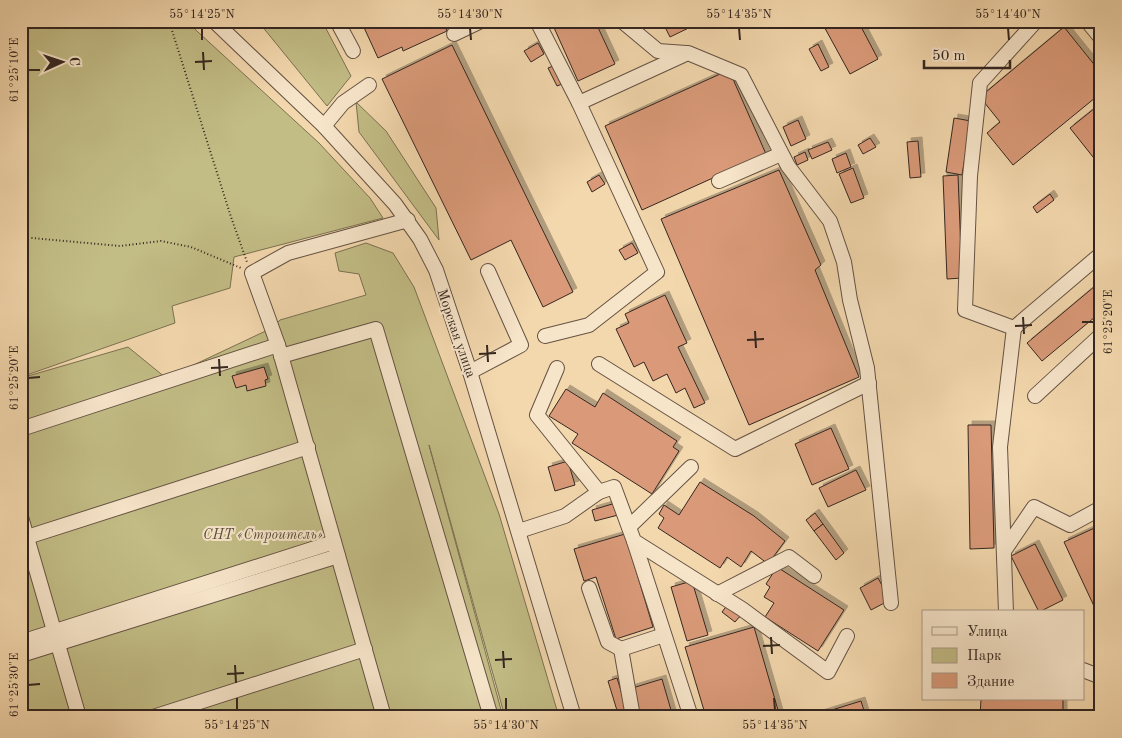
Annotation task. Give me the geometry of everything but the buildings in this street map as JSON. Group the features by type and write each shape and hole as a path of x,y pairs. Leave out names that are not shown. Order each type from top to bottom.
{"street":[{"name":"Морская улица","path":"214,21 324,126 408,220 436,270 470,372 574,717"},
{"path":"337,21 353,51"},
{"path":"454,34 481,21"},
{"path":"537,21 579,103 657,272 588,325 545,336"},
{"path":"622,21 658,51 688,54 741,75 788,166 830,221 844,262 869,383 891,603"},
{"path":"1014,328 965,310 970,176 980,83 1036,21"},
{"path":"1087,21 1101,38"},
{"path":"579,103 688,54"},
{"path":"324,126 343,104 369,85"},
{"path":"718,181 781,154"},
{"path":"384,717 280,350 252,273 288,253 408,220"},
{"path":"1006,610 1000,447 1014,328 1101,254"},
{"path":"470,372 521,345 488,271"},
{"path":"21,429 280,350 376,329 491,717"},
{"path":"1035,396 1101,335"},
{"path":"599,364 735,449 869,383"},
{"path":"557,368 537,415 599,492"},
{"path":"24,538 308,447"},
{"path":"629,527 691,467"},
{"path":"519,531 565,516 599,492 614,488 634,541 691,717"},
{"path":"1004,551 1034,507 1070,525 1101,508"},
{"path":"21,517 24,538 79,717"},
{"path":"634,541 717,594 828,672 847,636"},
{"path":"21,655 56,638 334,542"},
{"path":"21,642 56,638 338,556"},
{"path":"717,594 789,557 814,576"},
{"path":"589,588 608,642 621,649 664,635"},
{"path":"153,717 364,648"},
{"path":"621,649 633,717"},
{"path":"1084,670 1101,677"}],"path":[{"path":"169,21 231,217 252,273"},
{"path":"21,237 120,246 161,241 191,247 252,273"}],"green space":[{"path":"34,21 186,21 319,143 370,198 383,218 234,257 230,288 172,306 175,323 21,377 21,38"},
{"path":"264,21 322,21 351,76 327,106 261,25"},
{"path":"356,102 386,131 436,208 439,240 359,132"},
{"name":"СНТ «Строитель»","path":"366,243 393,253 414,287 499,514 559,717 505,717 429,445 503,717 21,717 21,378 128,347 166,378 272,328 280,320 366,295 359,274 339,271 335,253"}]}
